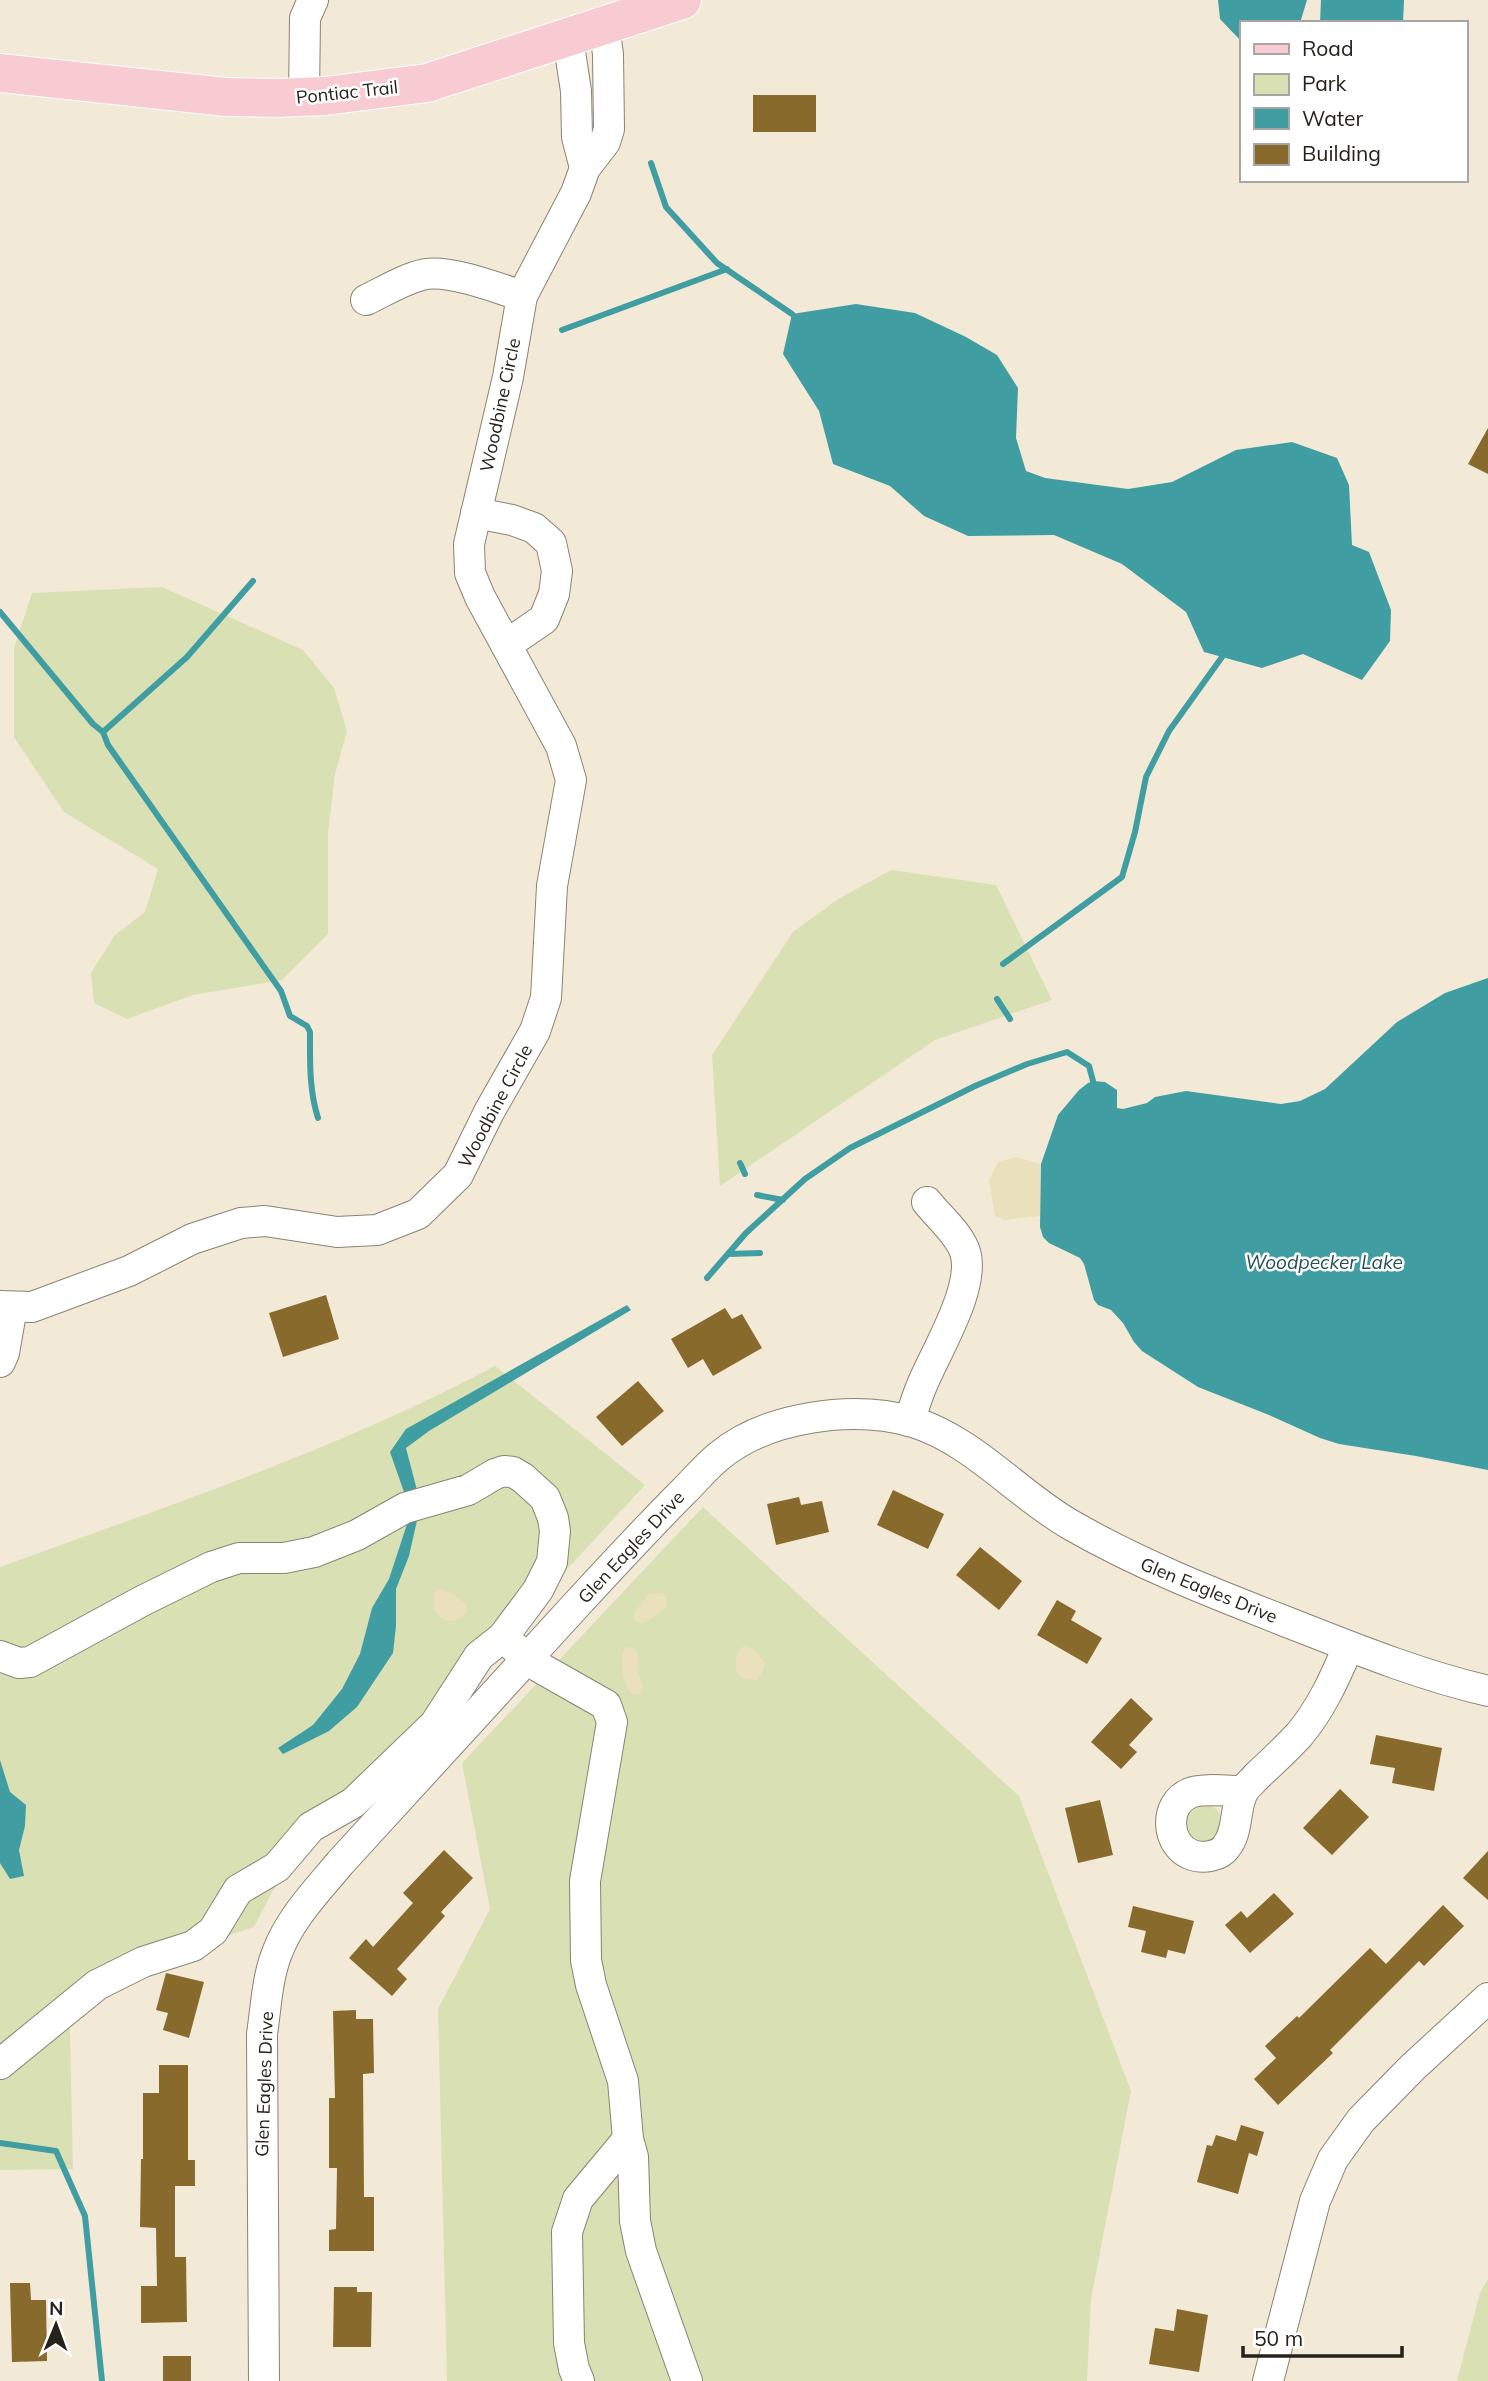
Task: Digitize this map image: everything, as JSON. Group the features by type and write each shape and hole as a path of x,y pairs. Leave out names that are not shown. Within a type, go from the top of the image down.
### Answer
{"main road":[{"name":"Pontiac Trail","path":"0,73 226,97 315,97 427,83 682,0"}],"street":[{"path":"314,0 324,18 315,97"},
{"name":"Woodbine Circle","path":"6,1307 32,1307 64,1296 130,1271 192,1239 241,1223 265,1221 337,1233 377,1230 418,1214 458,1175 489,1112 535,1031 546,998 552,886 571,780 561,746 480,597 470,573 469,544 508,377 522,296 576,194 585,168 605,142 609,129 608,54 604,26"},
{"path":"568,39 576,91 578,137 585,168"},
{"path":"366,300 402,282 428,274 476,280 522,296"},
{"path":"476,513 512,520 534,528 551,543 557,571 554,594 544,619 506,645"},
{"path":"909,1421 920,1390 962,1298 967,1270 965,1250 927,1202"},
{"path":"0,1362 4,1353 6,1307"},
{"name":"Glen Eagles Drive","path":"264,2381 262,2034 276,1954 294,1919 340,1863 649,1525 719,1456 744,1440 780,1425 818,1416 861,1415 909,1421 930,1428 982,1459 1067,1523 1128,1557 1206,1591 1403,1668 1488,1691"},
{"path":"0,1656 19,1663 30,1662 211,1567 239,1558 284,1558 314,1552 358,1535 405,1508 468,1490 504,1471 513,1472 523,1478 544,1498 553,1518 555,1531 552,1562 538,1590 503,1637 480,1656 435,1724 353,1803 311,1827 277,1867 238,1890 214,1931 193,1946 143,1962 97,1985 0,2064"},
{"path":"503,1637 527,1659 606,1705 611,1714 612,1722 585,1881 586,1960 591,1985 623,2081 628,2140 633,2157 635,2221 640,2251 687,2381"},
{"path":"1243,1791 1300,1734 1329,1692 1348,1647"},
{"path":"1268,2381 1315,2201 1333,2158 1361,2120 1412,2068 1488,1998"},
{"path":"579,2381 569,2343 566,2232 578,2200 628,2140"}],"green space":[{"path":"162,587 303,650 334,688 347,731 335,774 328,833 328,934 282,980 193,995 127,1019 94,1003 91,973 115,935 145,912 158,869 64,812 14,737 14,648 32,593"},
{"path":"891,870 996,885 1052,1000 935,1040 720,1186 712,1055 793,932 838,899"},
{"path":"495,1366 645,1485 300,1857 272,1892 254,1927 69,1988 73,2169 0,2170 0,1567 188,1499 313,1450"},
{"path":"703,1507 1019,1796 1131,2091 1091,2299 1087,2381 447,2381 438,2009 490,1909 462,1763"},
{"path":"1203,1804 1216,1810 1222,1823 1216,1836 1203,1842 1190,1836 1184,1823 1190,1810"},
{"path":"1488,2279 1488,2381 1457,2381 1480,2293"}],"sand":[{"path":"1016,1157 1041,1164 1040,1216 1005,1220 995,1216 989,1180 998,1162"},
{"path":"441,1589 466,1604 467,1612 455,1621 444,1619 436,1612 433,1596 435,1590"},
{"path":"650,1593 662,1593 667,1598 666,1608 646,1622 639,1623 634,1619 634,1613"},
{"path":"744,1646 753,1649 765,1663 756,1680 737,1674 736,1658"},
{"path":"625,1647 635,1648 639,1660 637,1669 644,1688 640,1694 632,1694 624,1678 622,1658"}],"water":[{"path":"1218,0 1307,0 1301,21 1240,21 1240,40 1220,19"},
{"path":"1321,0 1404,0 1403,21 1320,21"},
{"path":"856,304 915,313 997,355 1018,388 1016,438 1026,471 1045,478 1128,489 1172,482 1236,450 1292,442 1337,458 1349,485 1352,545 1369,552 1391,610 1390,641 1362,680 1303,654 1262,668 1204,652 1186,612 1122,564 1054,535 968,536 924,516 890,486 833,464 819,411 783,354 792,314"},
{"name":"Woodpecker Lake","path":"1488,978 1488,1470 1339,1444 1198,1387 1142,1351 1111,1310 1098,1305 1094,1300 1080,1258 1049,1243 1043,1237 1040,1227 1041,1164 1058,1115 1088,1083 1105,1082 1117,1090 1117,1108 1123,1109 1147,1103 1155,1097 1186,1091 1281,1104 1300,1101 1325,1089 1397,1022 1445,993"},
{"path":"627,1305 631,1310 429,1431 406,1448 419,1498 418,1516 409,1556 396,1589 393,1653 357,1707 329,1731 283,1754 278,1748 313,1725 342,1689 360,1654 372,1608 389,1579 411,1512 390,1452 406,1429"},
{"path":"0,1760 10,1792 26,1805 25,1826 19,1850 24,1876 10,1879 0,1863"}],"building":[{"path":"753,95 816,95 816,132 753,132"},
{"path":"1488,428 1488,474 1468,464"},
{"path":"326,1295 339,1339 283,1357 269,1313"},
{"path":"725,1308 732,1319 742,1314 762,1348 713,1376 703,1359 688,1368 671,1339"},
{"path":"638,1381 664,1411 622,1446 596,1417"},
{"path":"893,1490 944,1514 928,1549 877,1525"},
{"path":"799,1497 801,1505 822,1501 829,1532 776,1545 767,1504"},
{"path":"980,1547 1022,1581 999,1610 956,1575"},
{"path":"1057,1600 1076,1611 1071,1620 1102,1638 1087,1664 1037,1635"},
{"path":"1131,1698 1153,1719 1129,1745 1137,1752 1121,1769 1091,1742"},
{"path":"1376,1735 1442,1748 1434,1791 1392,1783 1395,1768 1370,1764"},
{"path":"1340,1789 1369,1817 1332,1855 1303,1828"},
{"path":"1100,1800 1113,1855 1078,1863 1065,1808"},
{"path":"444,1850 473,1878 441,1912 445,1916 397,1969 407,1979 392,1996 349,1958 366,1939 373,1947 413,1903 403,1893"},
{"path":"1488,1851 1488,1900 1463,1878"},
{"path":"1274,1893 1294,1914 1250,1953 1225,1925 1241,1911 1247,1918"},
{"path":"1443,1905 1464,1926 1424,1966 1419,1961 1330,2050 1333,2053 1278,2105 1254,2079 1276,2058 1265,2046 1297,2016 1299,2018 1370,1948 1386,1964"},
{"path":"1133,1906 1194,1921 1185,1954 1168,1950 1166,1958 1141,1952 1146,1931 1128,1927"},
{"path":"166,1973 204,1982 189,2038 163,2030 168,2013 156,2010"},
{"path":"356,2010 356,2019 373,2019 374,2073 363,2074 364,2197 374,2197 374,2251 329,2251 329,2230 336,2229 337,2168 329,2168 329,2098 335,2098 333,2011"},
{"path":"159,2065 188,2065 188,2160 195,2160 195,2186 175,2186 175,2257 186,2257 187,2322 141,2323 141,2286 157,2286 156,2228 140,2227 143,2093 159,2093"},
{"path":"1241,2125 1264,2132 1257,2156 1249,2153 1238,2194 1197,2182 1207,2145 1212,2146 1216,2135 1236,2141"},
{"path":"10,2283 30,2283 31,2300 46,2300 47,2361 12,2362"},
{"path":"334,2287 357,2287 357,2292 372,2292 371,2347 333,2347"},
{"path":"1177,2309 1208,2315 1199,2372 1149,2364 1155,2328 1174,2331"},
{"path":"163,2356 191,2356 191,2381 163,2381"}],"waterway":[{"path":"651,163 666,207 717,263 792,314"},
{"path":"562,330 727,269"},
{"path":"103,732 187,657 253,581"},
{"path":"0,612 93,724 103,732 108,745 281,991 290,1016 307,1026 310,1032 310,1065 318,1118"},
{"path":"1003,964 1122,877 1135,832 1146,777 1169,731 1222,657"},
{"path":"997,999 1010,1019"},
{"path":"707,1278 746,1233 805,1179 850,1148 975,1086 1027,1064 1067,1052 1089,1066 1093,1081"},
{"path":"740,1163 745,1174"},
{"path":"757,1195 783,1200"},
{"path":"729,1254 760,1253"},
{"path":"0,2143 56,2151 85,2216 102,2381"}]}
